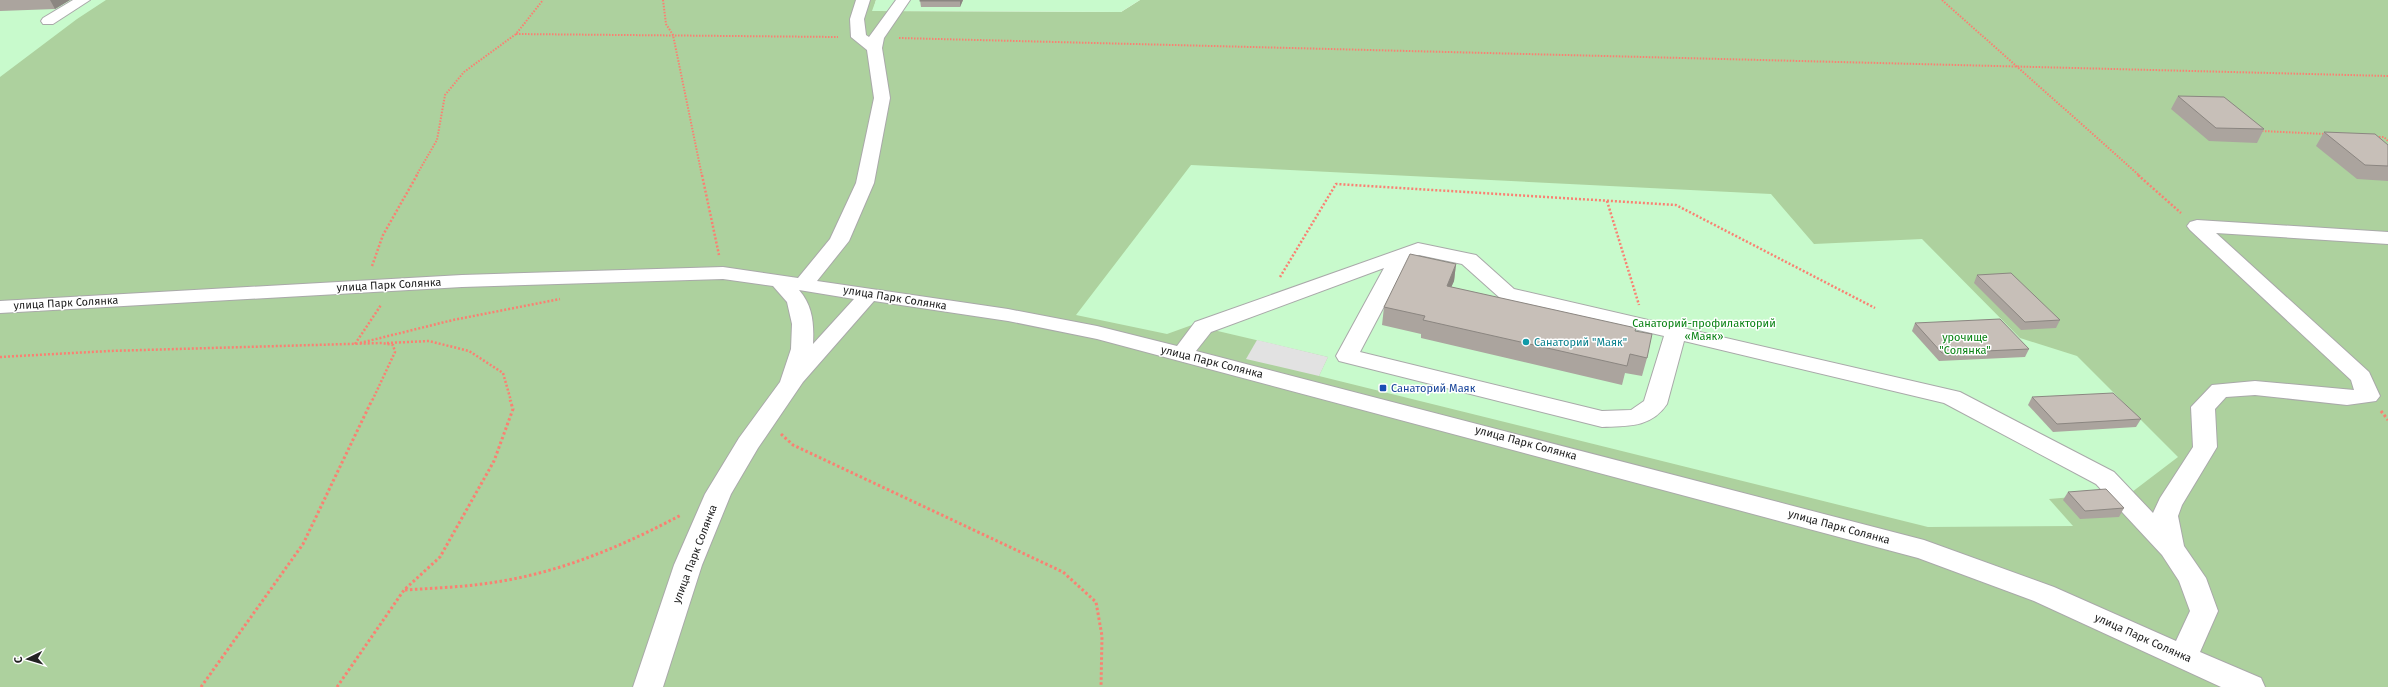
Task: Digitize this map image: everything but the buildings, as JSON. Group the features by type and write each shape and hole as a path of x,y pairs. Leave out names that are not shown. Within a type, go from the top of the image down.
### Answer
{"street":[{"path":"48,21 83,0"},
{"path":"804,284 839,241 865,183 882,98 870,41 857,19 863,0"},
{"path":"870,41 903,0"},
{"path":"2197,226 2388,238"},
{"path":"2172,548 2166,532 2165,516 2169,504 2205,447 2203,408 2220,390 2255,388 2347,398 2368,396 2361,377 2197,226"},
{"path":"1182,354 1203,327 1418,249 1469,259 1507,294 1952,397 2106,478 2172,548 2192,578 2204,611 2184,656"},
{"path":"1401,255 1348,356 1602,419 1619,420 1635,418 1647,412 1655,404 1676,332"},
{"name":"улица Парк Солянка","path":"0,307 394,284 722,273 778,280 1015,317 1097,333 1182,354 1924,550 2044,594 2250,687"},
{"name":"улица Парк Солянка","path":"648,687 688,566 718,494 765,420 791,383 802,349 804,324 797,301 778,280"},
{"path":"791,383 868,294"}],"path":[{"path":"365,286 383,235 437,140 445,95 464,72 516,34 543,0"},
{"path":"663,0 666,24 673,35 722,273"},
{"path":"1942,0 2197,226"},
{"path":"516,34 673,35 870,41 2388,76"},
{"path":"2255,131 2331,135"},
{"path":"2369,137 2384,137 2388,141"},
{"path":"1264,305 1336,184 1676,205 1875,308"},
{"path":"1607,201 1644,325"},
{"path":"394,284 355,344 453,320 565,298"},
{"path":"0,357 109,351 429,341 469,351 503,373 514,409 494,461 440,557 404,590 337,687"},
{"path":"201,687 303,544 395,352 393,345 382,343"},
{"path":"765,420 793,445 1063,572 1096,602 1102,636 1100,687"},
{"path":"404,590 467,585 522,578 584,560 656,530 684,514"}],"green space":[{"path":"0,0 106,0 77,19 0,77"},
{"name":"урочище \"Солянка\"","path":"104,0 876,0 873,11 1121,12 1140,0 2388,0 2388,687 0,687 0,58"},
{"path":"876,0 1140,0 1121,12 872,11"},
{"name":"Санаторий-профилакторий «Маяк»","path":"1191,165 1771,194 1814,244 1922,239 2020,338 2077,356 2178,457 2132,492 2049,499 2073,526 1928,527 1319,376 1328,357 1192,325 1167,334 1076,315"}],"shaded area":[{"path":"1257,340 1328,357 1319,376 1246,359"}],"place":[{"name":"Санаторий \"Маяк\"","path":"1526,342"},
{"name":"Санаторий Маяк","path":"1383,388"}]}
